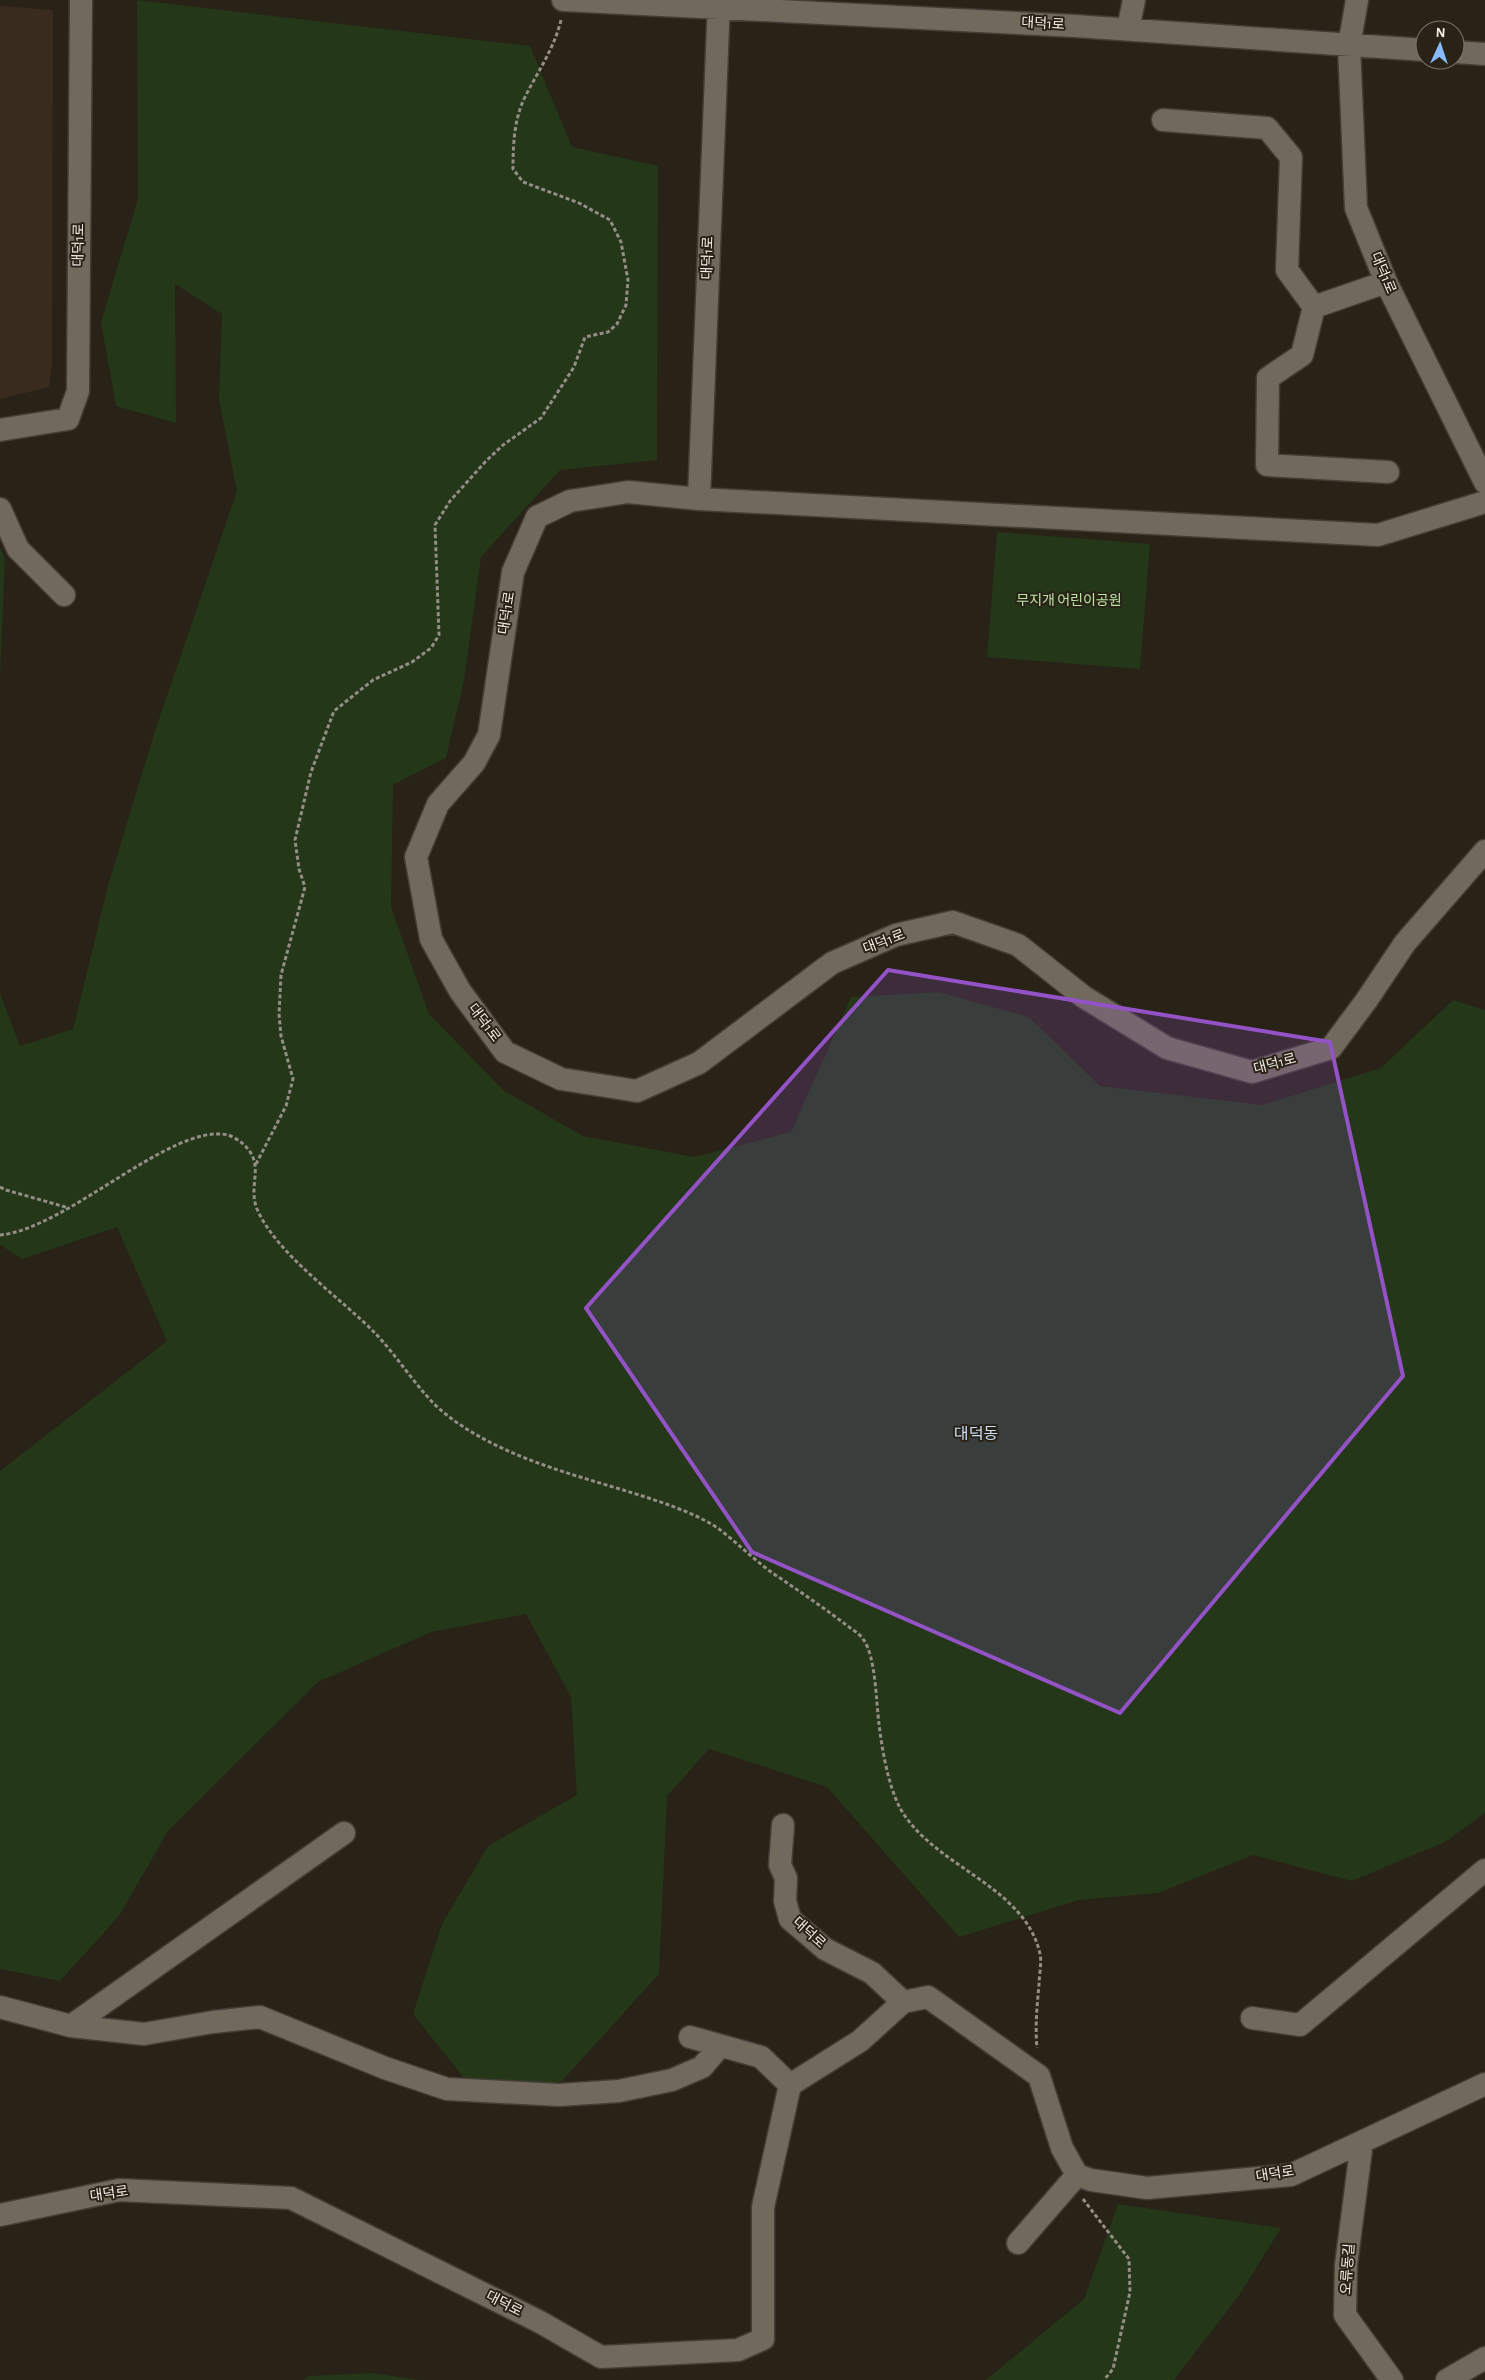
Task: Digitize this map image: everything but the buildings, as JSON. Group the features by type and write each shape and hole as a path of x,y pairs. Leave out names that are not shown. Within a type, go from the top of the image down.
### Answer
{"street":[{"name":"대덕1로","path":"0,430 68,419 78,390 81,0"},
{"name":"대덕1로","path":"565,0 719,4 1128,29 1415,49"},
{"path":"1128,29 1134,0"},
{"name":"대덕1로","path":"1356,0 1349,46 1356,208 1386,282 1485,482"},
{"name":"대덕1로","path":"719,4 716,23 699,499 628,492 570,501 537,517 514,572 488,736 474,763 438,804 416,858 431,939 460,991 505,1052 561,1080 637,1091 699,1064 832,963 896,935 953,922 1018,945 1084,997 1167,1048 1252,1072 1331,1048 1366,1001 1405,943 1485,851"},
{"path":"1465,53 1485,54"},
{"path":"1163,120 1267,128 1291,157 1288,270 1314,307 1302,355 1268,378 1267,465 1388,472"},
{"path":"1314,307 1386,282"},
{"path":"699,499 1378,535 1485,502"},
{"path":"0,509 18,549 64,595"},
{"name":"대덕로","path":"783,1825 780,1865 786,1878 785,1901 790,1918 825,1949 872,1973 903,2002"},
{"path":"71,2026 344,1833"},
{"path":"1252,2018 1300,2025 1485,1870"},
{"path":"690,2037 761,2057 790,2085 860,2041 903,2002 928,1997 1039,2076 1074,2179 1018,2243"},
{"path":"0,2007 71,2026 144,2034 213,2022 260,2017 385,2068 447,2089 559,2095 619,2091 672,2080 702,2066 720,2046"},
{"name":"대덕로","path":"1074,2179 1147,2188 1291,2175 1485,2084"},
{"name":"대덕로","path":"0,2215 119,2190 291,2198 540,2322 601,2358 738,2350 762,2339 764,2207 790,2085"},
{"name":"오류동길","path":"1362,2142 1346,2265 1345,2315 1392,2380"},
{"path":"1447,2380 1485,2358"}],"path":[{"path":"256,1164 286,1106 293,1079 281,1036 279,1014 281,975 305,887 299,869 295,840 311,772 334,710 373,680 412,662 431,648 440,635 435,525 450,501 486,461 503,445 541,418 574,367 585,337 608,332 617,324 626,305 628,280 621,242 610,220 579,203 523,182 512,169 515,127 524,98 557,37 565,0"},
{"path":"0,1235 18,1234 69,1208 170,1148 209,1134 231,1136 252,1154 256,1164 255,1205 268,1228 288,1252 377,1334 442,1411 484,1439 564,1473 671,1505 716,1526 765,1568 817,1602 864,1639 876,1681 879,1723 886,1766 900,1808 925,1837 952,1861 1001,1894 1029,1928 1041,1956 1035,2029 1039,2076"},
{"path":"0,1187 69,1208"},
{"path":"1074,2179 1091,2212 1129,2259 1130,2292 1113,2369 1104,2380"}],"highlighted area":[{"path":"888,970 1330,1042 1403,1376 1120,1713 752,1552 586,1308"}],"shaded area":[{"path":"0,6 53,10 52,366 49,387 0,399"}],"green space":[{"path":"137,0 530,46 572,147 658,166 657,460 560,470 481,557 464,680 446,758 393,785 391,907 429,1014 503,1090 583,1136 694,1157 791,1132 851,997 939,992 1029,1017 1100,1086 1262,1105 1381,1068 1453,1000 1485,1010 1485,1813 1445,1842 1352,1881 1253,1855 1158,1893 1079,1900 959,1937 827,1787 709,1749 667,1796 659,1974 562,2081 480,2098 413,2014 442,1924 488,1846 577,1795 571,1697 526,1614 431,1632 318,1682 168,1831 119,1916 60,1981 0,1969 0,1471 167,1341 117,1227 22,1259 0,1245 0,993 20,1046 73,1029 109,882 155,731 237,491 219,399 222,314 175,284 176,423 116,406 101,322 138,199"},
{"name":"무지개 어린이공원","path":"997,532 1150,544 1140,669 987,657"},
{"path":"0,548 5,559 0,678"},
{"path":"1118,2204 1281,2228 1240,2294 1174,2380 986,2380 1084,2299"},
{"path":"372,2373 419,2380 304,2380 308,2376"}],"district":[{"name":"대덕동","path":"976,1434"}]}
